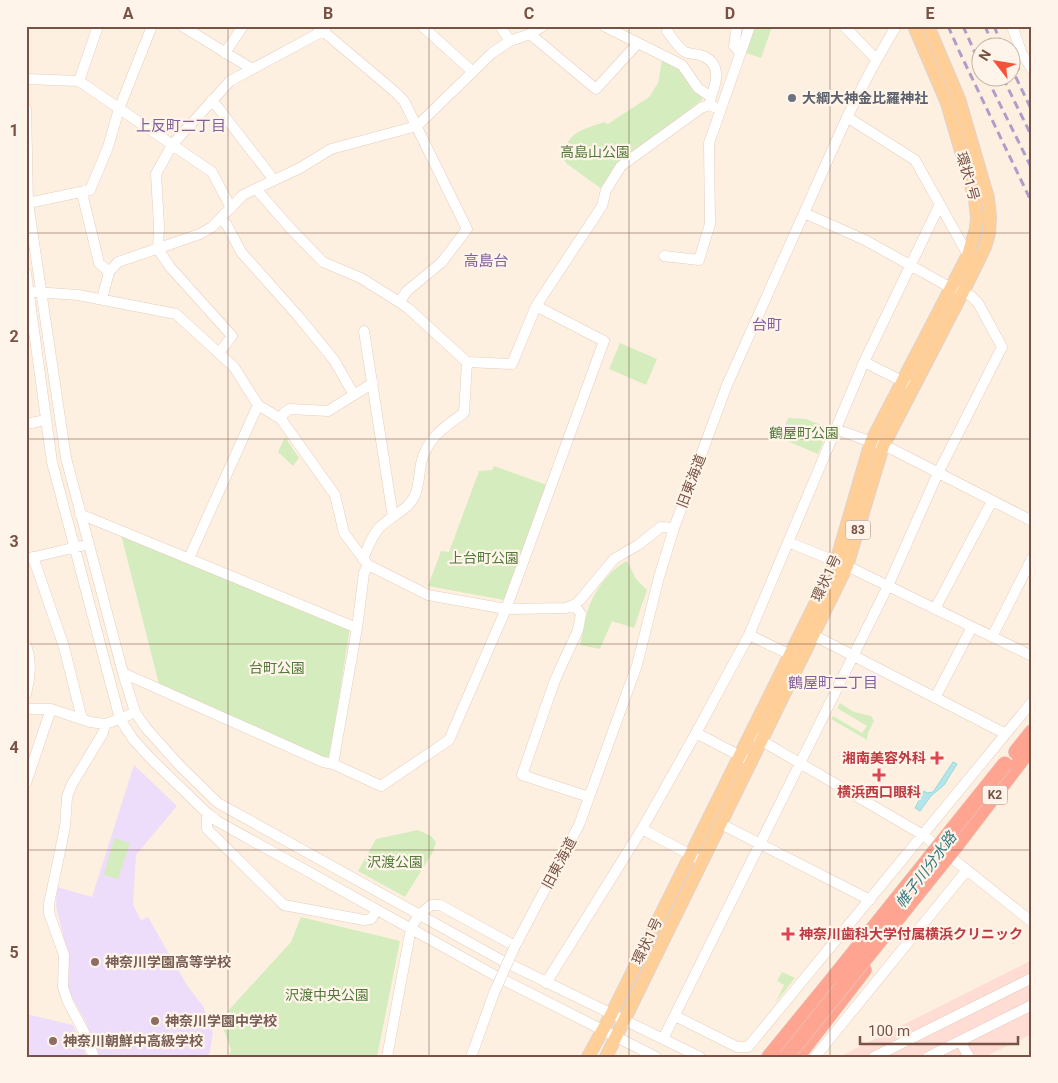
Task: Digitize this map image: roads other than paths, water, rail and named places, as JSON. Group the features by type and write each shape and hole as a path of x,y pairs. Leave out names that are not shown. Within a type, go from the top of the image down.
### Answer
{"highway":[{"name":"K2","path":"773,1057 1032,732"},
{"name":"K2","path":"958,843 1032,746"},
{"name":"K2","path":"786,1057 1032,751"},
{"path":"797,1057 855,983 898,919"},
{"path":"769,1057 836,976"}],"main road":[{"name":"環状1号","path":"914,26 947,104 975,199 976,229 957,290"},
{"name":"環状1号","path":"588,1057 611,1015 739,755 808,632 841,564 877,444 957,290 985,247 989,233 989,205 959,99 928,26"},
{"name":"環状1号","path":"606,1057 762,741 795,657"}],"street":[{"path":"79,81 98,26"},
{"path":"28,203 90,190 108,147 119,109 152,26"},
{"path":"182,26 252,69"},
{"path":"225,53 243,26"},
{"path":"422,26 473,72"},
{"path":"500,26 510,41"},
{"path":"102,300 109,272 118,262 200,234 212,228 243,195 300,168 331,149 418,126 492,53 510,41 530,34 543,26"},
{"path":"604,26 682,65 698,88 721,110"},
{"path":"256,188 291,229 323,262 361,278 399,302 468,362 512,364 536,306 602,206 606,190 621,166 710,101 715,86 716,67 714,63 703,56 684,52 667,31 668,26"},
{"path":"737,26 734,46 741,53"},
{"path":"664,256 699,260 710,224 709,143 750,26"},
{"path":"844,26 877,60"},
{"name":"旧東海道","path":"471,1057 494,993 515,946 579,825 637,665 659,577 674,528 727,385 847,117 896,26"},
{"path":"1012,26 1022,54 1032,69"},
{"path":"219,353 232,336 170,267 158,248 159,226 156,174 172,145 230,82 322,28 404,101 418,126 467,229 442,262 406,291 399,302"},
{"path":"530,34 596,89 638,43"},
{"path":"26,80 79,81 212,172 231,208"},
{"path":"212,100 274,180"},
{"path":"26,109 28,203 66,458 123,673 135,712 146,728 218,803 501,960 700,1057"},
{"path":"847,117 916,160 968,256"},
{"path":"82,193 99,263 109,272"},
{"path":"546,983 642,829 749,635 864,362 940,204"},
{"path":"663,1038 854,656 888,586 938,472 1002,346 978,302 865,240 804,213"},
{"path":"221,219 227,225 241,252 334,360 354,395"},
{"path":"26,273 52,462 120,719 133,739 207,814 496,976 656,1057"},
{"path":"28,291 78,295 176,314 234,367 258,405 281,418 335,495 344,533 366,562 428,595 506,609 566,608 580,600 614,559 638,545 661,527 674,528"},
{"path":"123,673 381,786 449,740 506,609 604,342 536,306"},
{"path":"364,331 393,517"},
{"path":"333,764 357,628 369,543 379,528 408,505 415,494 423,454 431,439 446,425 464,413 468,362"},
{"path":"864,362 908,385"},
{"path":"281,418 290,409 328,411 373,383"},
{"path":"189,558 258,405"},
{"path":"26,424 46,420"},
{"path":"835,429 892,449 1032,521"},
{"path":"935,609 992,501"},
{"path":"80,514 357,628"},
{"path":"788,542 841,564 1032,656"},
{"path":"82,719 64,647 30,558 89,544"},
{"path":"992,637 1032,558"},
{"path":"574,605 581,614 578,630 555,680 522,775 589,798"},
{"path":"936,698 972,627"},
{"path":"808,632 1006,734"},
{"path":"749,635 795,657"},
{"path":"26,645 31,674 26,694"},
{"path":"26,699 27,709 51,709 90,722 105,724 135,712"},
{"path":"675,1016 737,1047 748,1047 870,900 926,837 1032,702"},
{"path":"26,783 51,709"},
{"path":"94,1057 62,987 64,955 49,913 49,904 65,826 67,797 71,786 103,733 105,724"},
{"path":"696,733 751,762"},
{"path":"750,734 926,837 1032,922"},
{"path":"207,814 207,829 284,905 364,920 371,919 377,910"},
{"path":"721,824 870,900"},
{"path":"642,829 702,861"},
{"path":"815,1057 963,868"},
{"path":"387,1057 411,928 419,915 432,905 440,905 515,946"},
{"path":"874,1057 1032,978"},
{"path":"928,1057 1032,1005"},
{"path":"960,1041 968,1057"}],"water":[{"path":"953,762 957,764 944,785 931,796 920,811 915,808 924,791 927,793 933,792"}],"railway":[{"path":"948,26 1032,203"},
{"path":"963,26 970,42"},
{"path":"985,26 990,38"},
{"path":"994,26 999,38"},
{"path":"1020,86 1032,111"},
{"path":"992,88 1032,169"},
{"path":"1008,88 1032,137"}],"place":[{"name":"大綱大神金比羅神社","path":"792,98"},
{"name":"湘南美容外科","path":"937,758"},
{"name":"横浜西口眼科","path":"879,775"},
{"name":"神奈川歯科大学付属横浜クリニック","path":"788,934"},
{"name":"神奈川学園高等学校","path":"95,962"},
{"name":"神奈川学園中学校","path":"155,1021"},
{"name":"神奈川朝鮮中高級学校","path":"53,1041"}],"district":[{"name":"上反町二丁目","path":"181,126"},
{"name":"高島台","path":"486,261"},
{"name":"台町","path":"767,325"},
{"name":"鶴屋町二丁目","path":"833,683"}],"park label":[{"name":"高島山公園","path":"595,152"},
{"name":"鶴屋町公園","path":"804,433"},
{"name":"上台町公園","path":"484,558"},
{"name":"台町公園","path":"277,668"},
{"name":"沢渡公園","path":"395,862"},
{"name":"沢渡中央公園","path":"327,995"}],"water label":[{"name":"帷子川分水路","path":"926,870"}]}
